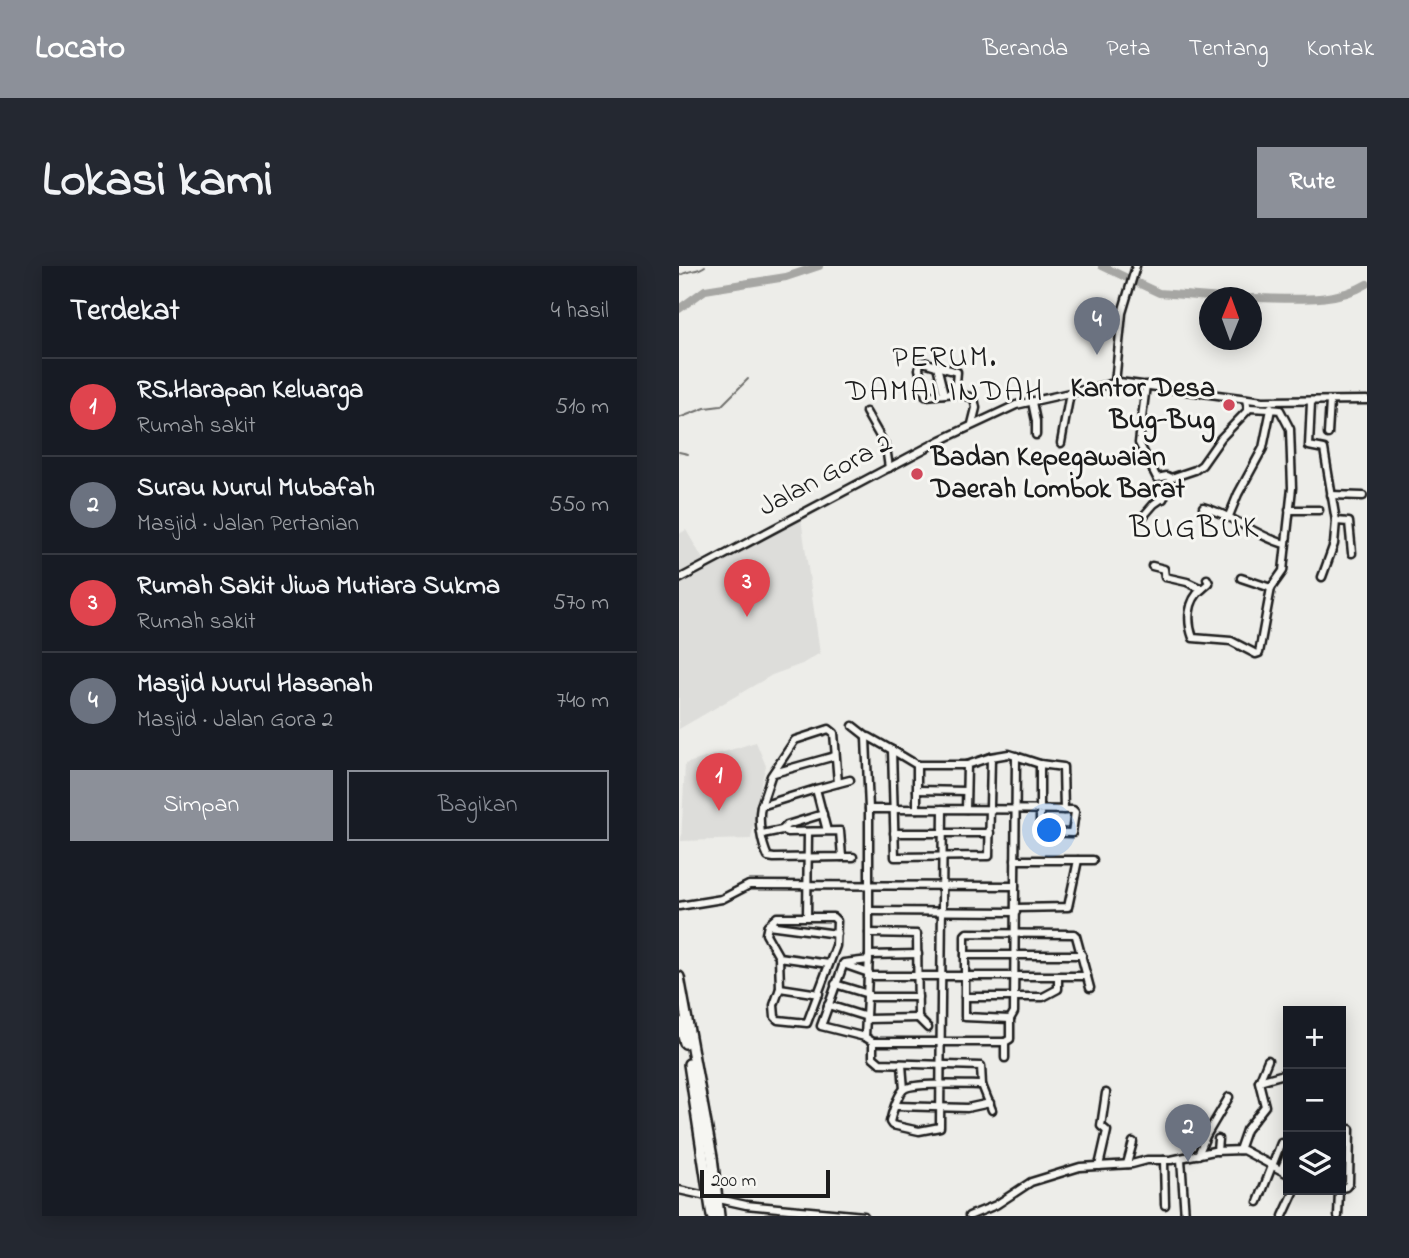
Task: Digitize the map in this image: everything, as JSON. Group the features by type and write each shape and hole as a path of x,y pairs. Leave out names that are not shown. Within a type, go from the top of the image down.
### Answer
{"highway":[{"path":"679,977 682,1025 719,1216"},
{"path":"712,1216 715,1198"}],"street":[{"path":"1115,383 1120,324 1135,268"},
{"path":"955,393 957,372 922,361 919,363 926,396 955,393 975,399 977,408 972,424"},
{"path":"937,366 944,394"},
{"name":"Jalan Gora 2","path":"679,579 972,424 1008,408 1115,383 1247,399 1271,405 1367,400"},
{"path":"1146,385 1139,443 1156,477 1171,478 1202,465 1221,438 1248,408 1271,405 1283,412 1290,429 1292,488 1283,571 1271,588 1258,654 1231,641 1192,637 1190,608 1194,596 1209,583 1207,579"},
{"path":"1061,443 1070,393"},
{"path":"1247,399 1248,408"},
{"path":"1328,434 1330,401"},
{"path":"1032,402 1036,435"},
{"path":"1311,402 1309,446 1324,448 1336,521 1334,544 1322,577"},
{"path":"1229,516 1261,452 1271,405"},
{"path":"866,412 886,447 889,468"},
{"path":"1141,519 1154,504 1162,500 1171,478"},
{"path":"1331,495 1363,496"},
{"path":"1203,507 1229,516 1274,541 1285,544"},
{"path":"1289,510 1319,510"},
{"path":"1336,521 1349,522 1352,553"},
{"path":"1334,544 1350,540"},
{"path":"1152,566 1164,569 1165,577 1202,589"},
{"path":"1241,578 1271,588"},
{"path":"853,726 867,737 917,765 967,765 1002,754 1063,768 1064,810"},
{"path":"838,783 834,733 829,729 795,740 774,773 761,806 759,818 762,834 768,857 853,857"},
{"path":"865,1037 869,974 867,737"},
{"path":"892,750 894,855 897,858 988,857 991,757"},
{"path":"774,773 835,756"},
{"path":"918,954 869,958 843,964 821,1026 865,1037 873,1042 1005,1042 1010,1039 1010,1019 1014,1016 1016,756"},
{"path":"869,809 1040,809 1074,811 1072,833 1040,833 1040,809 1040,764"},
{"path":"917,765 917,809"},
{"path":"967,765 967,809"},
{"path":"761,806 850,780"},
{"path":"817,789 827,831"},
{"path":"917,790 966,790"},
{"path":"902,1065 904,1089 890,1123 919,1131 939,1128 943,809"},
{"path":"782,830 785,826 823,814"},
{"path":"762,834 782,830 841,832 842,857"},
{"path":"807,917 808,832"},
{"path":"894,833 990,833"},
{"path":"1015,860 1093,860"},
{"path":"869,911 941,912 1068,907 1078,860"},
{"path":"679,906 716,901 747,886 763,885 1015,886"},
{"path":"780,917 835,918 836,946 809,1022 796,1023 776,1019 774,1002 780,988 779,957 768,939 768,925 780,917"},
{"path":"768,925 837,934"},
{"path":"869,933 917,934 918,1018 928,1028"},
{"path":"1010,1019 965,1016 967,933 1074,934 1090,988"},
{"path":"965,955 1082,954"},
{"path":"779,957 829,964"},
{"path":"843,964 869,974 1087,976"},
{"path":"965,997 1046,996 1058,989 1058,976"},
{"path":"835,984 868,996 918,997"},
{"path":"780,988 819,994"},
{"path":"828,1005 867,1018 918,1018"},
{"path":"873,1042 875,1060 882,1064 981,1066 982,1085 991,1107 896,1106"},
{"path":"1005,1042 1005,1058"},
{"path":"1240,1150 1246,1130 1265,1106 1259,1081 1268,1060"},
{"path":"1259,1081 1283,1074"},
{"path":"904,1089 909,1086 982,1085"},
{"path":"1099,1166 1107,1136 1107,1131 1101,1127 1106,1093"},
{"path":"1198,1155 1229,1097"},
{"path":"1346,1187 1349,1183 1350,1129"},
{"path":"1217,1151 1219,1139"},
{"path":"1127,1164 1133,1142"},
{"path":"1258,1202 1281,1143"},
{"path":"969,1216 996,1205 1036,1180 1076,1168 1240,1150 1247,1151 1283,1171"},
{"path":"1181,1158 1185,1216"},
{"path":"1164,1160 1164,1205"},
{"path":"679,1190 755,1206 864,1216"},
{"path":"1283,1216 1293,1195"},
{"path":"1338,1216 1340,1195"}],"shaded area":[{"path":"801,518 820,653 802,664 772,675 679,729 679,581"},
{"path":"686,530 704,561 679,575 679,534"},
{"path":"756,742 766,766 751,839 681,841 685,764"}],"waterway":[{"path":"679,276 705,266"},
{"path":"679,309 705,290 786,277 819,266"},
{"path":"1102,266 1159,293 1199,296"},
{"path":"1262,298 1326,297 1340,295 1367,284"},
{"path":"679,418 705,408 721,406 748,379"},
{"path":"679,452 688,454"}],"place":[{"name":"Masjid Nurul Hasanah","path":"1097,355"},
{"name":"Kantor Desa Bug-Bug","path":"1229,405"},
{"name":"Badan Kepegawaian Daerah Lombok Barat","path":"917,474"},
{"name":"Rumah Sakit Jiwa Mutiara Sukma","path":"747,617"},
{"name":"RS.Harapan Keluarga","path":"719,811"},
{"name":"Surau Nurul Mubafah","path":"1188,1162"}],"district":[{"name":"PERUM. DAMAI INDAH","path":"945,376"},
{"name":"BUGBUK","path":"1195,529"}]}
